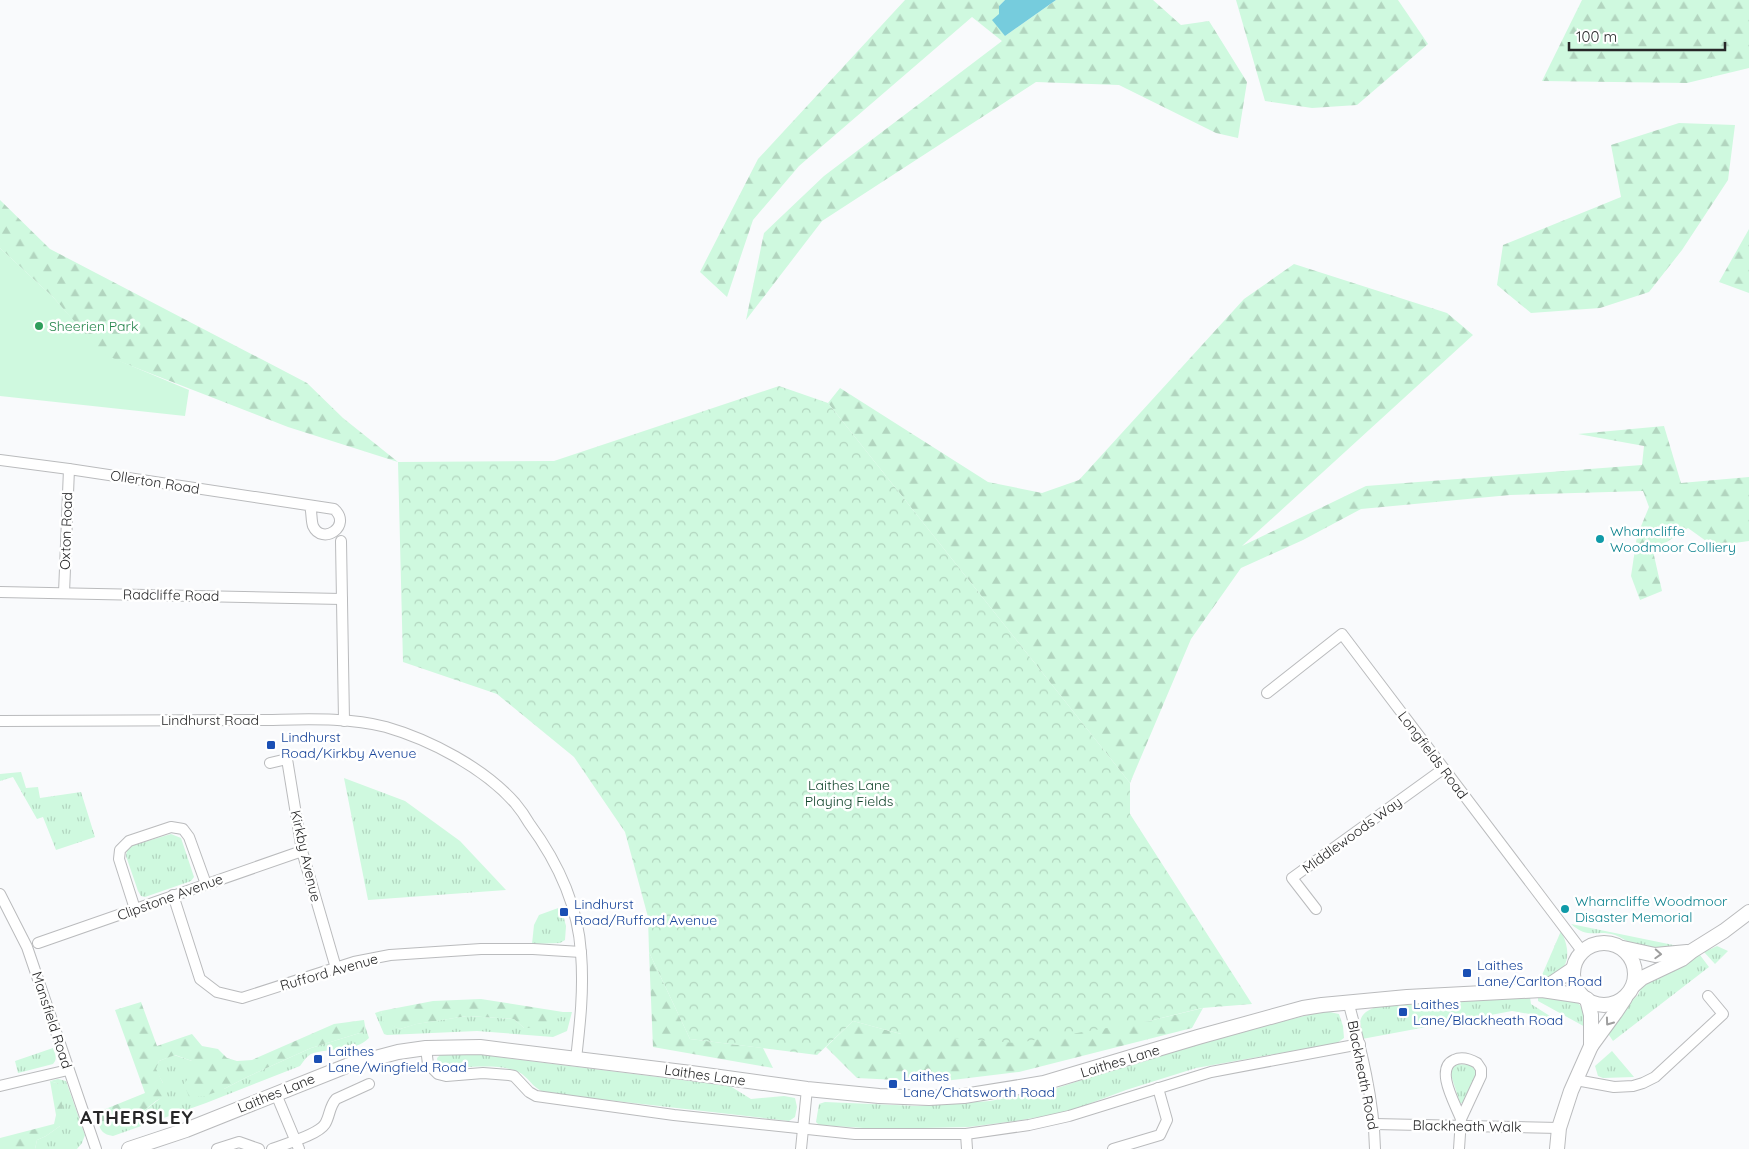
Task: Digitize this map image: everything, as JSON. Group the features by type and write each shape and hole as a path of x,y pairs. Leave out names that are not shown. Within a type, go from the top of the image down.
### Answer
{"main road":[{"path":"1557,1149 1559,1128 1567,1102 1591,1046 1634,985 1642,978 1682,959 1749,912"},
{"path":"1591,1046 1591,1015 1584,997 1574,981 1573,969 1582,951 1598,943 1615,944 1623,948 1663,955 1692,951"},
{"path":"1623,948 1629,954 1636,969 1634,985"},
{"path":"1542,990 1573,969"},
{"name":"Laithes Lane","path":"129,1149 186,1130 368,1059 426,1048 480,1047 808,1089 879,1096 930,1098 1000,1091 1065,1078 1198,1037 1303,1008 1348,1001 1542,990 1584,997"},
{"path":"1584,997 1596,1004 1606,1005 1625,997"}],"street":[{"name":"Ollerton Road","path":"0,460 310,506"},
{"name":"Oxton Road","path":"64,593 69,469"},
{"path":"341,541 344,721"},
{"name":"Radcliffe Road","path":"0,592 342,599"},
{"name":"Longfields Road","path":"1267,693 1342,634 1582,951"},
{"name":"Lindhurst Road","path":"0,721 331,719 386,727 433,745 474,768 516,803 540,837 559,871 572,902 581,952 582,1002 576,1059"},
{"name":"Kirkby Avenue","path":"270,763 287,759 302,850 336,968"},
{"name":"Middlewoods Way","path":"1316,909 1292,878 1443,769"},
{"path":"135,909 119,859 120,850 128,841 171,826 183,829 189,837 206,884"},
{"name":"Clipstone Avenue","path":"38,943 302,850"},
{"name":"Mansfield Road","path":"0,894 27,947 96,1149"},
{"name":"Rufford Avenue","path":"173,895 200,979 217,992 242,998 336,968 390,955 533,949 581,952"},
{"path":"1576,1080 1614,1087 1633,1086 1655,1077 1723,1014 1708,996"},
{"name":"Blackheath Road","path":"1348,1001 1360,1044 1374,1124 1375,1149"},
{"path":"426,1048 428,1064 438,1074 446,1076 483,1073 514,1076 536,1096 804,1130 855,1134 966,1134 1029,1125 1069,1116 1211,1072 1360,1044"},
{"path":"1459,1149 1461,1122 1481,1076 1481,1069 1477,1063 1463,1058 1455,1059 1446,1069 1449,1090 1461,1122"},
{"path":"0,1086 68,1070"},
{"path":"272,1149 297,1145 324,1126 332,1103 336,1099 369,1084"},
{"path":"1113,1149 1160,1135 1167,1120 1158,1088"},
{"path":"801,1149 808,1089"},
{"path":"276,1094 297,1145"},
{"name":"Blackheath Walk","path":"1374,1124 1461,1122 1559,1128"},
{"path":"966,1134 967,1149"},
{"path":"217,1149 239,1142 260,1149"}],"green space":[{"path":"905,0 1005,0 999,6 999,14 1005,36 1056,0 1153,0 1181,25 1209,21 1247,82 1238,138 1216,133 1119,85 1036,82 822,221 746,320 764,233 824,176 1002,41 972,17 799,166 753,220 727,297 700,272 758,159"},
{"path":"1236,0 1398,0 1428,44 1357,105 1312,108 1265,101"},
{"path":"1582,0 1749,0 1749,68 1687,83 1542,81"},
{"path":"1679,123 1735,125 1728,180 1682,250 1649,292 1600,308 1531,313 1497,285 1503,245 1621,197 1611,145"},
{"path":"0,200 50,249 307,383 343,418 398,462 288,427 103,355 53,297 0,248"},
{"path":"1749,229 1749,293 1719,282"},
{"name":"Sheerien Park","path":"0,248 53,297 103,354 189,390 185,416 0,396"},
{"path":"1294,264 1447,313 1473,335 1242,546 1366,486 1642,465 1644,446 1578,434 1664,426 1681,483 1749,477 1749,541 1713,546 1688,528 1653,551 1662,591 1640,600 1631,576 1637,536 1649,507 1643,491 1510,495 1361,509 1303,540 1241,568 1191,639 1130,783 828,403 840,388 988,482 1042,493 1079,480 1244,299"},
{"name":"Laithes Lane Playing Fields","path":"779,386 828,403 1130,783 1130,814 1252,1004 1202,1008 1149,1021 1017,1043 901,1034 853,1021 817,1055 690,1039 649,952 648,917 625,832 574,757 497,694 403,662 398,462 554,461"},
{"path":"21,772 26,788 38,787 40,798 81,792 95,837 56,850 43,817 37,819 13,777 0,781 0,774"},
{"path":"344,778 405,801 460,841 506,890 368,900"},
{"path":"171,834 181,838 194,877 191,881 145,897 141,896 126,856 127,850 131,846"},
{"path":"561,907 566,926 565,940 560,943 532,944 534,925 539,915"},
{"path":"1571,924 1683,947 1645,948 1608,933 1583,932"},
{"path":"1561,931 1567,949 1565,964 1556,975 1539,982"},
{"path":"1717,946 1728,951 1715,964 1704,952"},
{"path":"649,952 690,1039 763,1048 773,1068 653,1047"},
{"path":"1700,955 1709,967 1613,1041 1607,1032 1625,1007 1638,995 1644,982"},
{"path":"1538,996 1562,997 1574,1000 1582,1008 1587,1028 1538,1001"},
{"path":"1530,997 1531,1004 1553,1018 1512,1011 1362,1039 1360,1023 1362,1016 1376,1007"},
{"path":"481,999 563,1012 563,1016 537,1028 524,1028 514,1019 467,1016 417,1024 400,1029 383,1021 381,1011 433,1001"},
{"path":"141,1002 157,1046 192,1034 202,1046 218,1049 227,1058 237,1061 252,1060 334,1024 364,1020 365,1026 363,1032 311,1048 205,1096 189,1097 184,1084 192,1073 192,1061 175,1055 159,1061 156,1069 163,1083 163,1097 131,1121 98,1122 97,1114 103,1110 145,1093 115,1010"},
{"path":"1203,1008 1192,1028 1019,1072 936,1082 857,1078 826,1047 853,1021 901,1034 1149,1021"},
{"path":"381,1011 384,1021 400,1029 416,1024 467,1016 514,1019 524,1028 563,1016 563,1012 572,1012 567,1031 553,1037 477,1031 387,1035 384,1034 375,1013"},
{"path":"1325,1011 1339,1014 1344,1038 1337,1043 1196,1068 1126,1090 1067,1112 968,1127 878,1129 819,1125 816,1122 819,1104 825,1102 918,1106 990,1101 1057,1088 1251,1029"},
{"path":"365,1026 369,1038 363,1043 349,1048 311,1054 300,1066 206,1103 113,1136 103,1132 99,1125 98,1122 131,1121 162,1097 163,1083 155,1069 159,1061 174,1055 192,1061 192,1073 224,1089 311,1048 363,1032"},
{"path":"53,1048 56,1058 53,1064 18,1073 15,1061"},
{"path":"1612,1051 1634,1077 1603,1078 1598,1076 1595,1066"},
{"path":"442,1053 483,1055 730,1086 751,1099 784,1096 795,1098 797,1107 795,1117 789,1121 546,1093 515,1070 495,1067 443,1069 438,1067 437,1058"},
{"path":"1456,1064 1473,1065 1477,1073 1463,1103 1460,1103 1450,1072"},
{"path":"58,1079 66,1081 85,1135 77,1149 35,1149 37,1140 60,1126 59,1084 50,1081"},
{"path":"50,1081 59,1084 63,1110 60,1126 37,1140 35,1149 0,1149 0,1138 54,1124 56,1115"}],"water":[{"path":"1005,0 1056,0 1005,36 992,20 999,14 999,6"}],"place":[{"name":"Sheerien Park","path":"39,326"},
{"name":"Wharncliffe Woodmoor Colliery","path":"1600,539"},
{"name":"Lindhurst Road/Kirkby Avenue","path":"271,745"},
{"name":"Wharncliffe Woodmoor Disaster Memorial","path":"1565,909"},
{"name":"Lindhurst Road/Rufford Avenue","path":"564,912"},
{"name":"Laithes Lane/Carlton Road","path":"1467,973"},
{"name":"Laithes Lane/Blackheath Road","path":"1403,1012"},
{"name":"Laithes Lane/Wingfield Road","path":"318,1059"},
{"name":"Laithes Lane/Chatsworth Road","path":"893,1084"}],"district":[{"name":"ATHERSLEY","path":"137,1117"}]}
